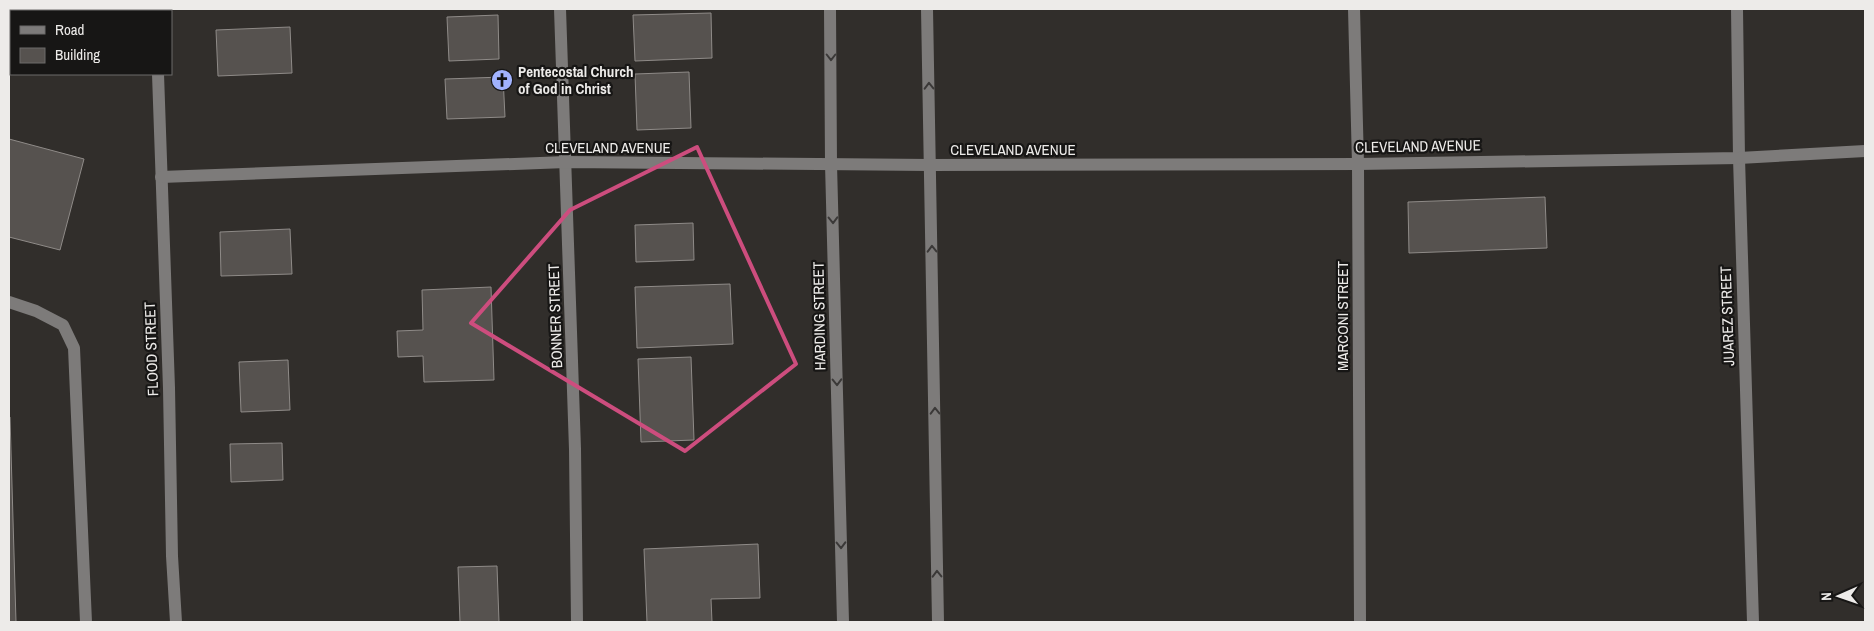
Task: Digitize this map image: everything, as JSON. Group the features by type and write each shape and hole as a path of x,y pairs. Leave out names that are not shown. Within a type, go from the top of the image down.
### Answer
{"street":[{"name":"BONNER STREET","path":"560,9 575,449 577,622"},
{"name":"HARDING STREET","path":"830,9 831,164 842,622"},
{"path":"927,9 938,622"},
{"name":"MARCONI STREET","path":"1354,9 1358,164 1360,622"},
{"name":"JUAREZ STREET","path":"1737,9 1739,158 1753,622"},
{"name":"FLOOD STREET","path":"158,75 169,388 172,556 176,622"},
{"name":"CLEVELAND AVENUE","path":"161,177 566,162 930,165 1358,164 1739,158 1865,151"},
{"path":"9,302 36,311 63,325 74,348 86,622"}],"highlighted area":[{"path":"697,147 796,364 685,451 471,323 570,210"}],"building":[{"path":"711,13 712,58 635,61 633,15"},
{"path":"498,15 499,59 449,61 447,17"},
{"path":"290,27 292,73 218,76 216,30"},
{"path":"689,72 691,128 637,130 635,74"},
{"path":"503,77 505,117 447,119 445,79"},
{"path":"9,139 84,159 60,250 9,237"},
{"path":"1545,197 1547,248 1409,253 1408,202"},
{"path":"693,223 694,260 636,262 635,225"},
{"path":"290,229 292,274 221,276 220,232"},
{"path":"730,284 733,344 637,348 635,287"},
{"path":"491,287 494,380 424,382 423,356 398,357 397,331 423,330 422,290"},
{"path":"691,357 694,440 641,442 638,359"},
{"path":"288,360 290,410 241,412 239,362"},
{"path":"10,417 16,622 9,622"},
{"path":"282,443 283,480 231,482 230,444"},
{"path":"758,544 760,598 711,599 712,622 647,622 644,549"},
{"path":"497,566 499,622 460,622 458,567"}],"place":[{"name":"Pentecostal Church of God in Christ","path":"502,80"}]}
